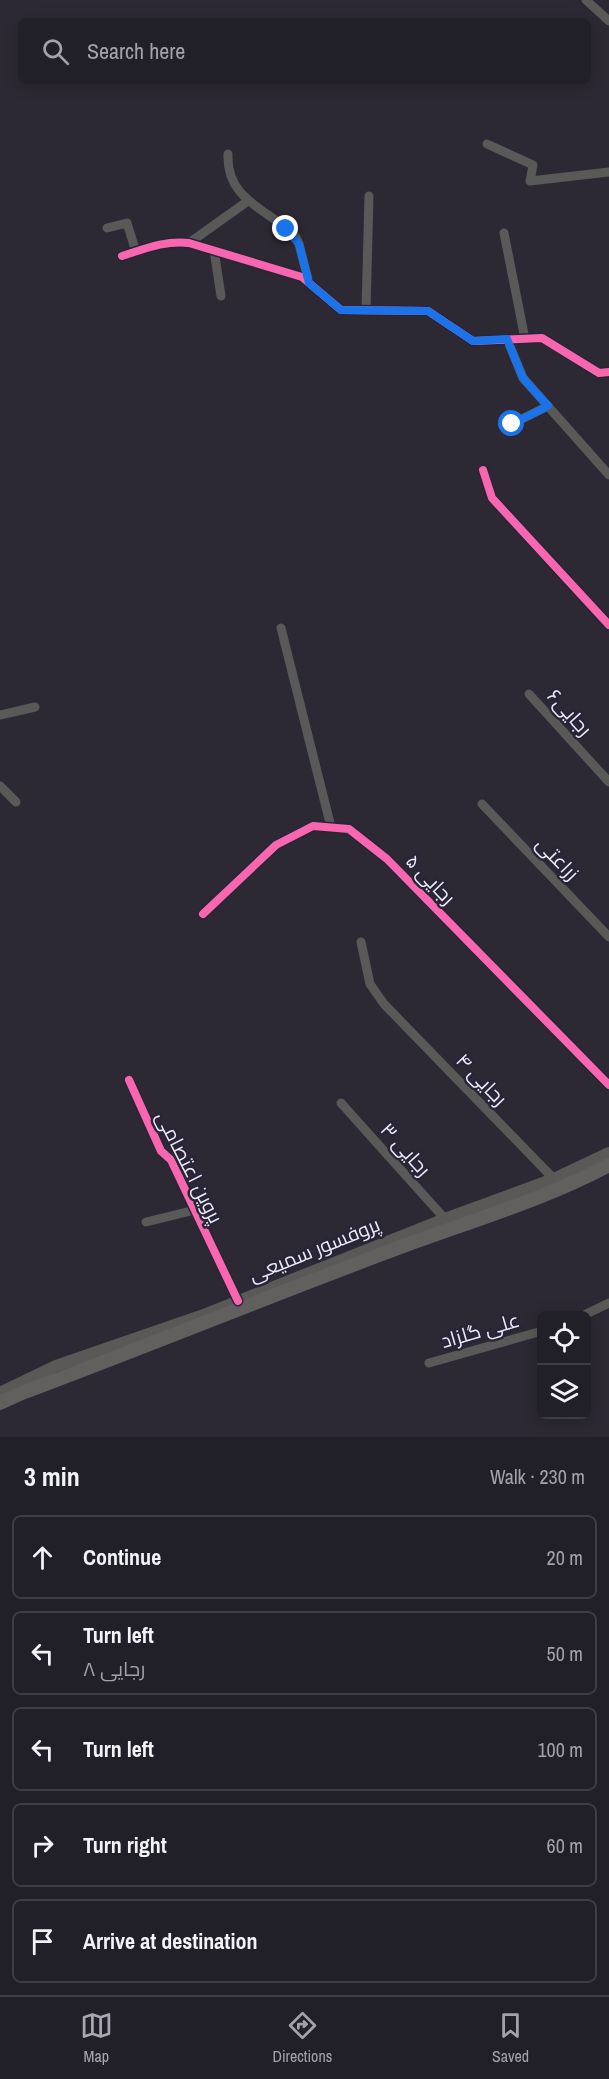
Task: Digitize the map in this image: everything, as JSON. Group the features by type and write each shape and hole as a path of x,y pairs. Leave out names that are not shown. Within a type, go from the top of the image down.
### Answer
{"main road":[{"name":"پروفسور سمیعی","path":"0,1393 56,1366 201,1316 445,1219 554,1179 609,1164"},
{"name":"پروفسور سمیعی","path":"0,1403 562,1187 609,1164"}],"street":[{"path":"586,0 609,21"},
{"path":"487,144 533,165 530,181 609,172"},
{"path":"228,154 229,175 237,189 248,201 296,237 309,283"},
{"path":"366,310 369,196"},
{"path":"189,243 248,201"},
{"path":"108,228 127,223 136,252"},
{"path":"504,233 525,339"},
{"path":"122,256 173,242 189,243 302,277 341,310 428,311 473,341 542,338 599,373 609,372"},
{"path":"214,250 221,296"},
{"path":"507,339 523,378 609,475"},
{"path":"512,424 548,406"},
{"path":"483,470 492,498 609,626"},
{"path":"281,628 331,827"},
{"name":"رجایی۶","path":"529,694 609,782"},
{"path":"0,715 34,707"},
{"path":"0,786 16,802"},
{"name":"زراعتی","path":"482,804 609,937"},
{"name":"رجایی ۵","path":"203,914 276,844 313,826 349,829 387,859 609,1085"},
{"name":"رجایی ۴","path":"361,942 370,984 384,1005 554,1179"},
{"name":"پروین اعتصامی","path":"129,1080 161,1151 171,1160 238,1301"},
{"name":"رجایی ۳","path":"341,1102 445,1219"},
{"path":"146,1222 195,1210"},
{"path":"591,1312 609,1303"},
{"name":"علی گلزاد","path":"429,1363 537,1332"}],"cycle path":[{"path":"122,256 163,244 189,243 302,277 341,310 428,311 473,341 542,338 599,373 609,372"},
{"path":"483,470 492,498 609,625"},
{"path":"203,914 276,845 313,826 349,829 387,859 609,1085"},
{"path":"129,1080 161,1151 171,1160 238,1301"}],"route":[{"path":"286,229 296,237 299,244 309,283 341,310 428,311 473,341 507,339 523,378 548,406 512,424"}]}
